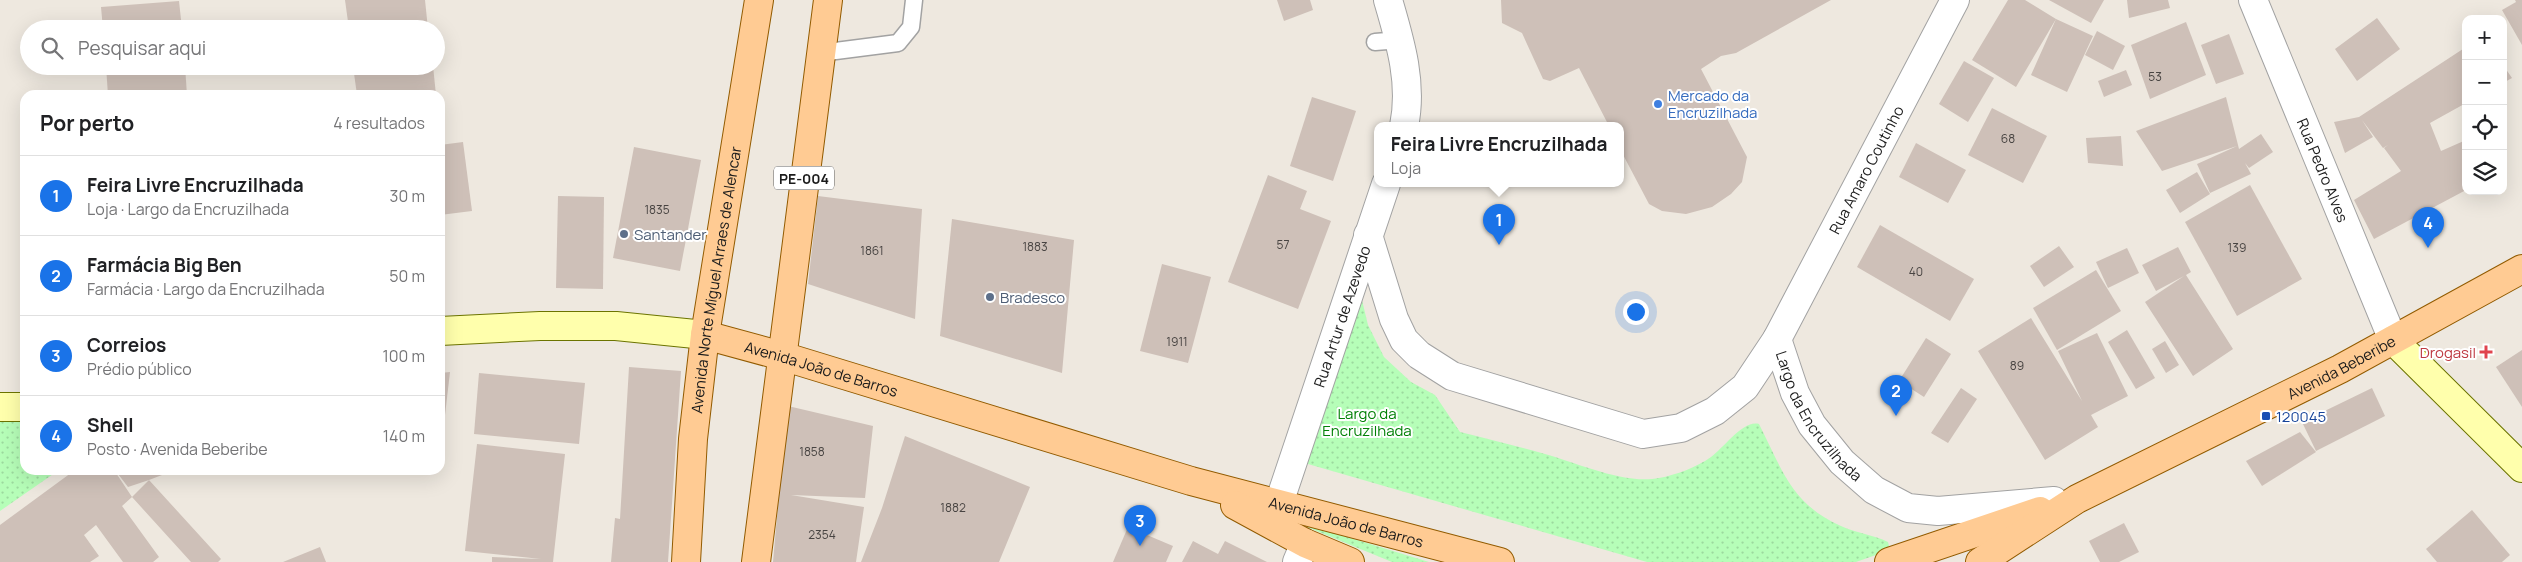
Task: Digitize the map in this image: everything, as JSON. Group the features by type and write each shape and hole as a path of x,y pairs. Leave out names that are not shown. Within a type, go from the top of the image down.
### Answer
{"main road":[{"name":"Avenida Norte Miguel Arraes de Alencar","path":"686,562 693,439 705,335 759,0"},
{"name":"PE-004","path":"756,562 828,0"},
{"name":"Avenida Beberibe","path":"1980,562 2077,499 2393,340 2522,269"},
{"name":"Avenida João de Barros","path":"445,331 540,326 616,326 705,335 782,356 1190,481 1278,506 1500,562"},
{"path":"2393,340 2522,468"},
{"path":"0,407 20,407"},
{"name":"Avenida João de Barros","path":"1190,481 1301,552 1350,562"},
{"name":"Avenida Beberibe","path":"1889,562 2077,499"}],"street":[{"path":"1388,0 1387,41 1406,76 1407,102 1404,122"},
{"name":"Rua Amaro Coutinho","path":"1777,339 1955,0"},
{"name":"Rua Pedro Alves","path":"2253,0 2393,340"},
{"name":"Rua Artur de Azevedo","path":"1278,506 1385,187"},
{"name":"Largo da Encruzilhada","path":"1368,235 1394,319 1404,340 1419,355 1452,376 1643,434 1681,428 1715,411 1745,387 1777,339"},
{"name":"Largo da Encruzilhada","path":"1777,339 1795,393 1812,425 1842,462 1874,490 1908,508 1938,511 2077,499"}],"lane":[{"path":"820,53 898,43 911,27 914,0"}],"green space":[{"name":"Largo da Encruzilhada","path":"1360,292 1368,325 1384,357 1411,382 1435,395 1460,432 1513,445 1617,476 1646,479 1672,475 1699,464 1716,453 1740,430 1753,424 1759,424 1790,484 1810,507 1841,526 1888,542 1890,550 1856,562 1647,562 1301,462"},
{"path":"20,409 20,475 52,475 0,511 0,410"},
{"path":"1285,518 1429,562 1392,562"}],"building":[{"path":"345,0 425,0 427,20 348,20"},
{"path":"1277,0 1310,0 1313,10 1284,21"},
{"name":"Mercado da Encruzilhada","path":"1501,0 1831,0 1736,53 1721,56 1701,69 1747,157 1742,182 1731,194 1712,207 1686,214 1662,211 1649,204 1624,157 1624,122 1607,122 1579,68 1550,81 1543,79 1522,33 1502,23"},
{"path":"2008,0 2025,0 2056,19 2016,87 1972,60"},
{"path":"2049,0 2104,0 2091,23"},
{"path":"2127,0 2168,0 2170,8 2129,18"},
{"path":"2515,0 2522,0 2522,45 2507,19 2507,15 2505,15 2502,10 2516,2"},
{"path":"179,1 181,20 102,20 101,7"},
{"path":"2377,18 2400,49 2357,81 2335,49"},
{"path":"2056,19 2093,36 2067,92 2031,75"},
{"path":"2186,22 2206,75 2150,99 2131,45"},
{"path":"2097,31 2125,46 2113,70 2085,55"},
{"path":"2229,34 2244,74 2216,84 2201,45"},
{"path":"2462,50 2462,105 2430,123 2441,151 2462,142 2462,192 2374,239 2354,200 2401,171 2384,148 2388,145 2383,148 2362,120 2373,137 2345,153 2334,122 2359,117"},
{"path":"1964,61 1994,78 1968,122 1939,104"},
{"path":"2126,70 2132,85 2104,97 2098,81"},
{"path":"2507,71 2512,78 2507,81"},
{"path":"107,75 186,75 187,90 108,90"},
{"path":"354,75 434,75 435,90 356,90"},
{"path":"1312,97 1356,111 1333,181 1290,166"},
{"path":"2226,97 2239,149 2261,134 2273,152 2249,168 2245,163 2251,174 2210,193 2197,164 2237,146 2162,171 2136,131"},
{"path":"1992,108 2047,136 2023,183 1968,155"},
{"path":"2121,136 2123,166 2088,163 2086,138"},
{"path":"463,142 472,211 445,214 445,144"},
{"path":"1916,143 1966,170 1948,203 1899,177"},
{"path":"634,147 701,160 680,271 613,258"},
{"path":"2197,172 2210,194 2180,213 2166,190"},
{"path":"1268,175 1307,191 1300,209 1331,221 1298,309 1228,282"},
{"path":"2250,185 2302,279 2237,316 2185,222"},
{"path":"558,196 604,197 603,289 556,288"},
{"path":"818,196 922,209 915,319 808,284"},
{"path":"952,219 1074,240 1062,373 940,336"},
{"path":"1880,225 1974,279 1950,321 1857,267"},
{"path":"2059,246 2074,267 2044,287 2030,266"},
{"path":"2178,247 2191,272 2186,275 2233,349 2193,376 2145,302 2184,276 2156,291 2142,265"},
{"path":"2127,248 2139,273 2108,288 2096,262"},
{"path":"1162,264 1211,277 1188,363 1140,351"},
{"path":"2096,270 2121,311 2057,350 2033,308"},
{"path":"2031,318 2082,401 2058,351 2097,333 2128,396 2091,415 2098,427 2045,460 1978,351"},
{"path":"2127,330 2155,378 2136,389 2108,342"},
{"path":"1926,338 1951,354 1924,397 1899,381"},
{"path":"2165,341 2179,365 2166,373 2152,349"},
{"path":"2522,350 2522,407 2496,367"},
{"path":"629,367 681,371 668,562 611,562 615,518 620,519"},
{"path":"445,372 450,372 445,415"},
{"path":"479,373 585,383 579,444 474,434"},
{"path":"1961,388 1977,399 1948,443 1931,433"},
{"path":"2372,388 2385,416 2316,451 2302,422"},
{"path":"788,406 873,426 865,498 791,495 864,507 856,562 773,562 779,494 777,494"},
{"path":"2300,432 2316,452 2262,486 2246,461"},
{"path":"905,436 1030,487 999,562 861,562 882,508"},
{"path":"477,444 565,454 553,562 492,562 492,557 541,559 465,551"},
{"path":"68,475 117,475 132,497 122,506 159,557 153,562 123,562 96,525 84,535 99,556 90,562 0,562 0,525"},
{"path":"119,475 162,475 149,480 128,487"},
{"path":"149,480 221,559 218,562 191,562 132,497"},
{"path":"2472,510 2510,555 2502,562 2437,562 2426,549"},
{"path":"2124,523 2139,552 2119,562 2100,562 2089,541"},
{"path":"1128,527 1173,546 1166,562 1113,562"},
{"path":"1193,541 1218,554 1225,541 1267,562 1182,562"},
{"path":"320,547 326,562 283,562"}],"place":[{"name":"Mercado da Encruzilhada","path":"1658,104"},
{"name":"Santander","path":"624,234"},
{"name":"Feira Livre Encruzilhada","path":"1499,245"},
{"name":"Shell","path":"2428,248"},
{"name":"Bradesco","path":"990,297"},
{"name":"Drogasil","path":"2486,352"},
{"name":"Farmácia Big Ben","path":"1896,416"},
{"name":"120045","path":"2266,416"},
{"name":"Correios","path":"1140,546"}]}
